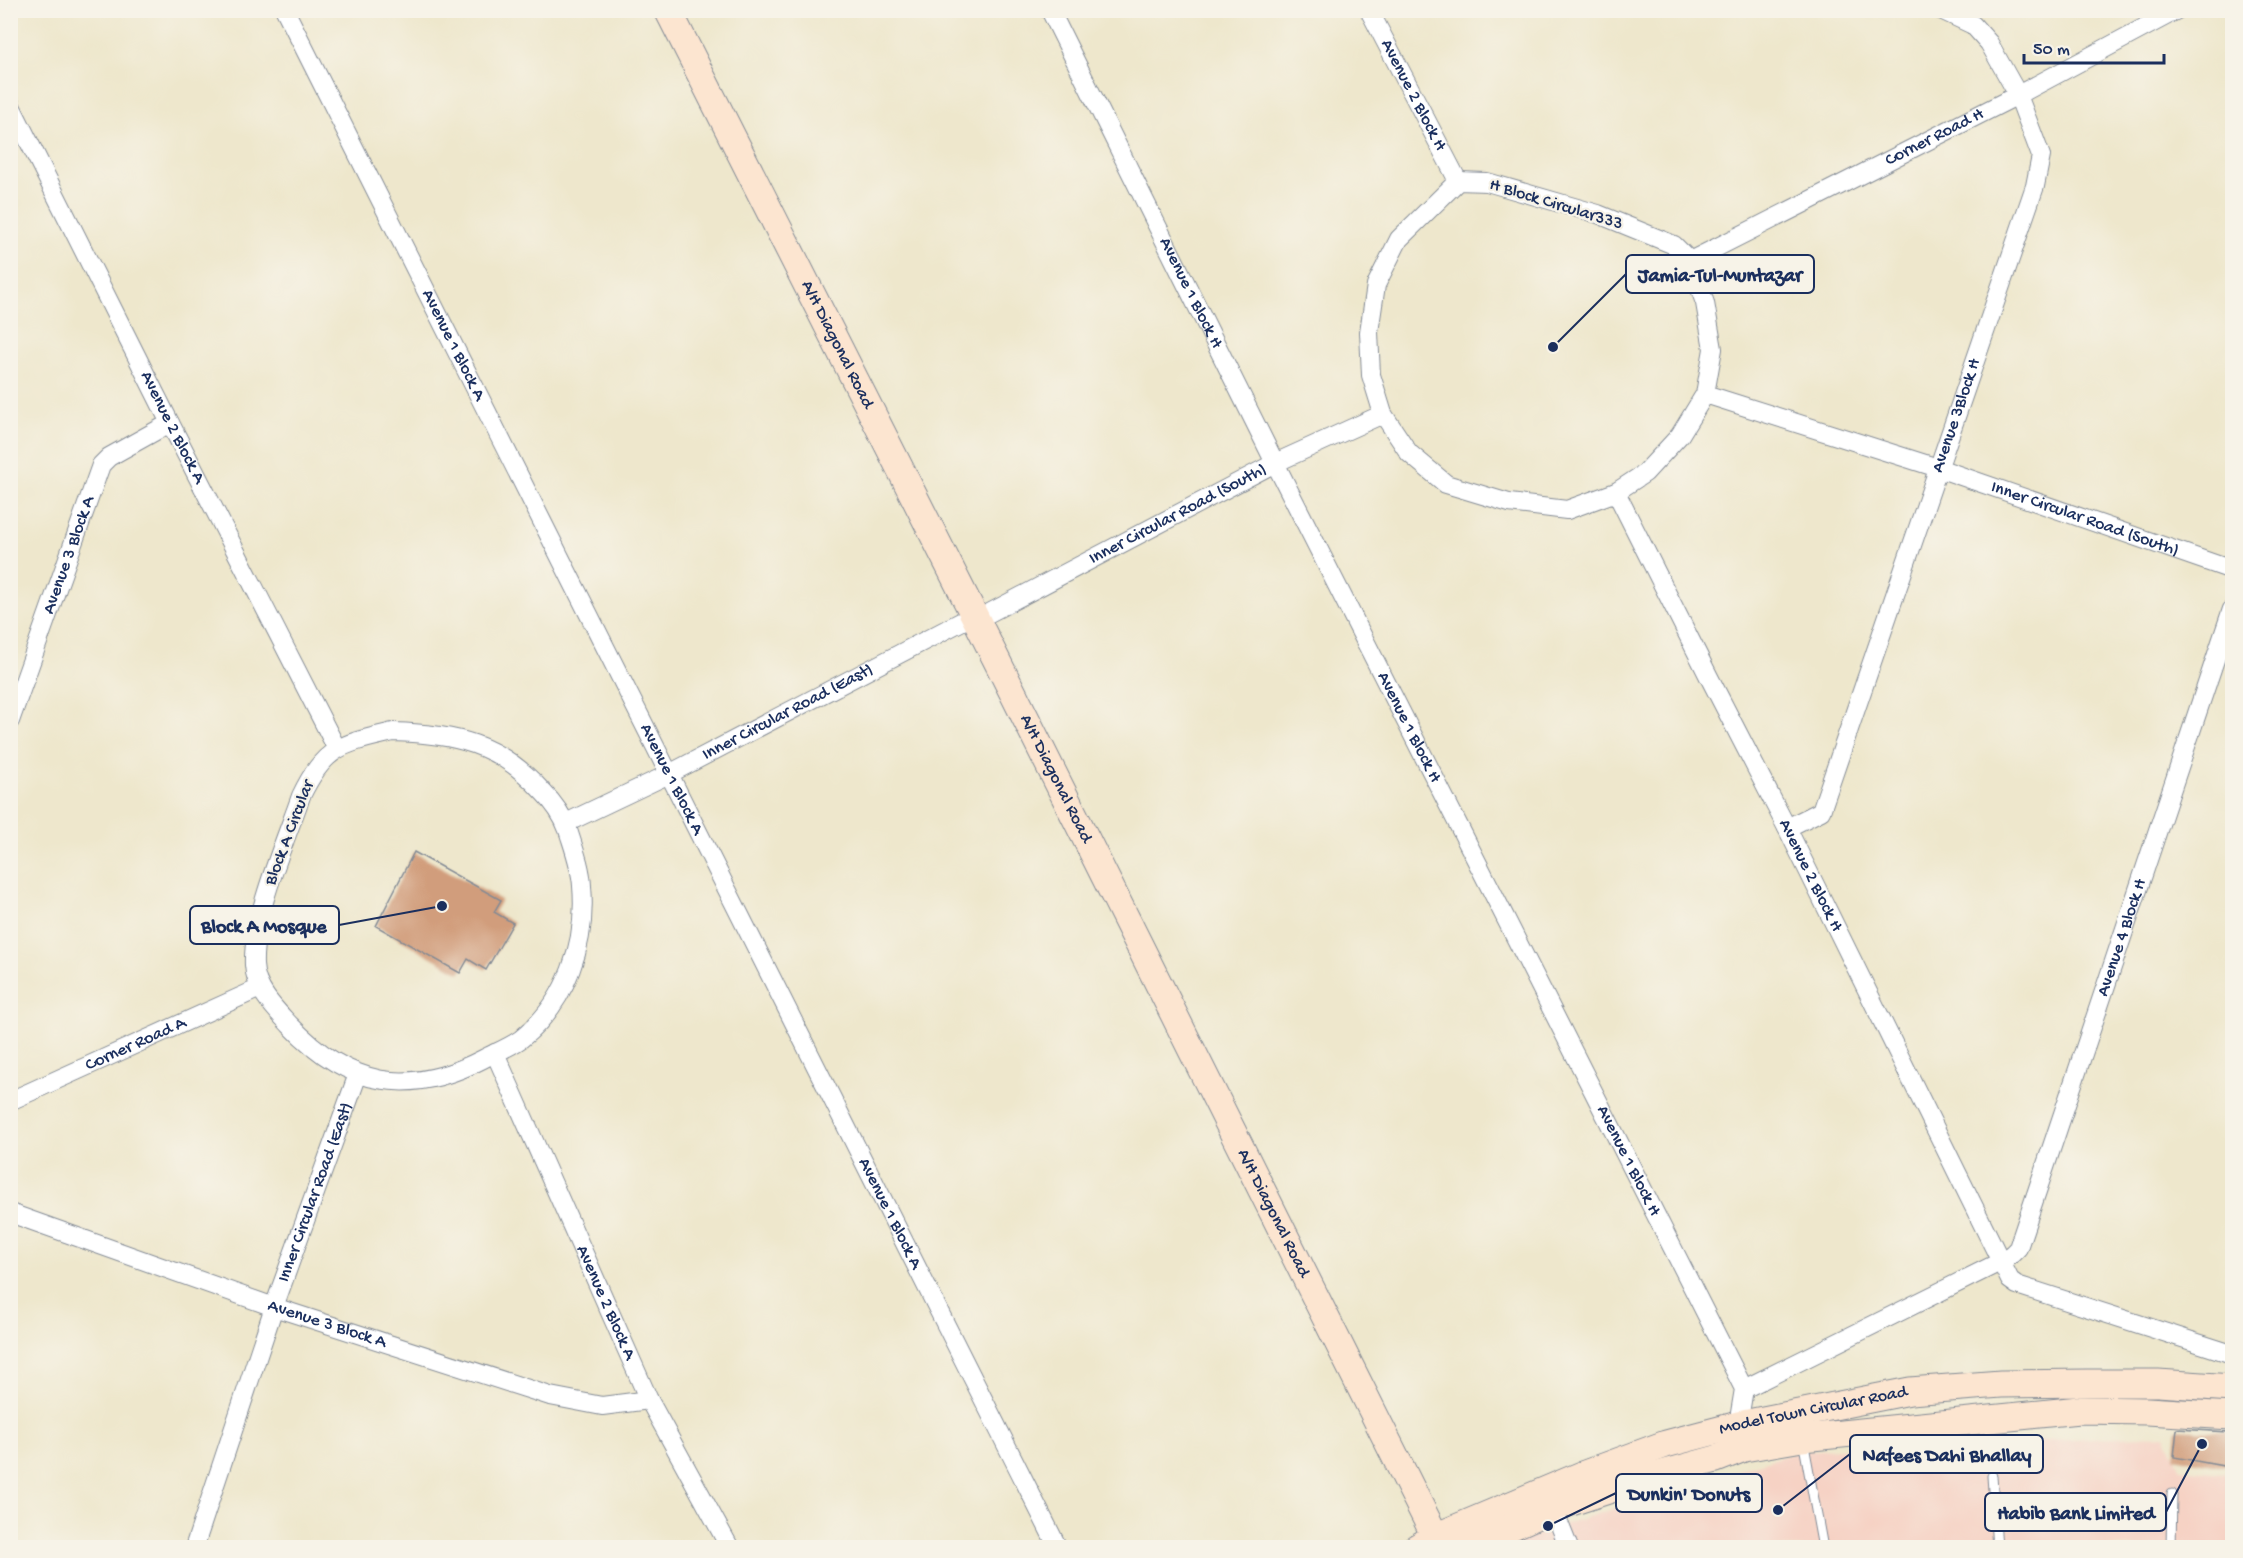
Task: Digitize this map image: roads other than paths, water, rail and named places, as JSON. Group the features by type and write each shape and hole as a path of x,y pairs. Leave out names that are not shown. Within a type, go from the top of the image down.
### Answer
{"street":[{"name":"Avenue 1 Block A","path":"285,10 1058,1548"},
{"name":"A/H Diagonal Road","path":"668,10 975,618 1431,1544"},
{"name":"Avenue 1 Block H","path":"1050,10 1275,463 1744,1389"},
{"name":"Avenue 2 Block H","path":"1369,10 1458,181"},
{"name":"Avenue 3Block H","path":"1787,828 1821,811 2035,186 2041,156 2018,94 1989,43 1973,25 1941,10"},
{"name":"Corner Road H","path":"1690,261 2018,94 2177,10"},
{"name":"Avenue 2 Block A","path":"10,104 337,749"},
{"name":"H Block Circular333","path":"1458,181 1487,182 1598,214 1674,245 1690,261"},
{"path":"1458,181 1399,239 1376,285 1369,332 1371,375 1383,414 1408,453 1446,484 1509,503 1567,510 1616,492 1645,472 1680,435 1705,394 1713,349 1705,303 1690,261"},
{"name":"Inner Circular Road (South)","path":"1705,394 1938,468 2232,570"},
{"name":"Inner Circular Road (South)","path":"975,618 1275,463 1383,414"},
{"name":"Avenue 3 Block A","path":"10,721 101,465 109,457 170,423"},
{"name":"Avenue 2 Block H","path":"1616,492 1787,828 2010,1280 2017,1285 2232,1354"},
{"name":"Avenue 4 Block H","path":"2002,1261 2013,1254 2020,1241 2232,609"},
{"name":"Inner Circular Road (East)","path":"566,823 669,774 975,618"},
{"name":"Block A Circular","path":"393,732 431,733 475,743 506,758 532,780 549,798 566,823 577,858 582,886 580,939 574,962 553,1004 519,1041 465,1068 440,1077 385,1081 357,1074 322,1053 278,1013 260,988 254,967 256,940 266,899 309,779 321,760 337,749 359,740 393,732"},
{"name":"Corner Road A","path":"10,1101 260,988"},
{"name":"Avenue 2 Block A","path":"495,1053 649,1400 730,1548"},
{"name":"Inner Circular Road (East)","path":"194,1548 274,1307 357,1074"},
{"name":"Avenue 3 Block A","path":"10,1213 274,1307 550,1396 602,1406 649,1400"},
{"path":"1741,1436 1744,1389 2002,1261"},
{"name":"Model Town Circular Road","path":"1464,1548 1553,1508 1741,1436 1910,1391 1989,1385 2158,1383 2232,1388"},
{"name":"Model Town Circular Road","path":"1431,1544 1592,1471 1666,1444 1741,1436 1802,1438 2079,1410 2232,1416"},
{"path":"1553,1508 1569,1548"}],"lane":[{"path":"1802,1438 1823,1548"},
{"path":"1992,1476 1997,1548"},
{"path":"2171,1548 2172,1494"}],"place":[{"name":"Jamia-Tul-Muntazar","path":"1553,347"},
{"name":"Block A Mosque","path":"442,906"},
{"name":"Habib Bank Limited","path":"2202,1444"},
{"name":"Nafees Dahi Bhallay","path":"1778,1510"},
{"name":"Dunkin' Donuts","path":"1548,1526"}]}
